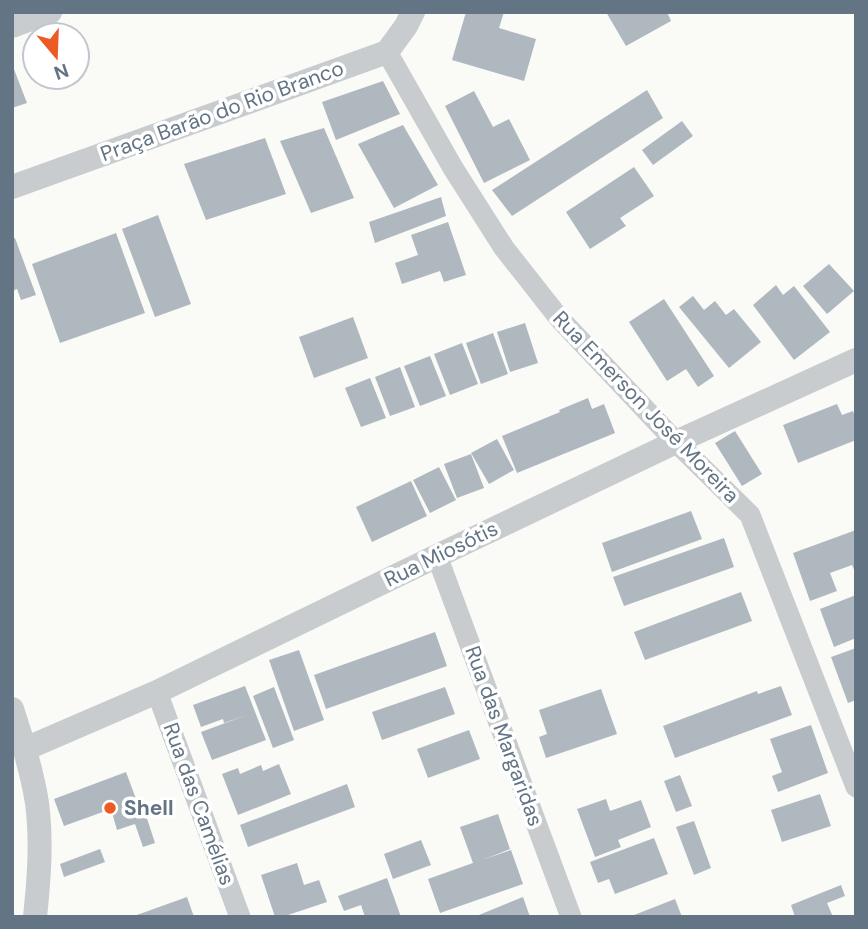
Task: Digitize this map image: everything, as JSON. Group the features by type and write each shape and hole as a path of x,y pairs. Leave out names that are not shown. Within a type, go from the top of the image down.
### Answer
{"street":[{"path":"12,26 50,12"},
{"path":"387,51 413,12"},
{"name":"Praça Barão do Rio Branco","path":"12,187 387,51"},
{"name":"Rua Emerson José Moreira","path":"387,51 453,168 503,248 559,318 676,442 750,515 856,788"},
{"name":"Rua Miosótis","path":"25,749 157,692 676,442 856,359"},
{"name":"Rua das Margaridas","path":"437,556 571,917"},
{"name":"Rua das Camélias","path":"157,692 240,917"},
{"path":"12,709 25,749 37,805 40,871 35,917"}],"building":[{"path":"466,12 504,12 499,28 536,39 524,81 452,60"},
{"path":"606,12 667,12 671,21 626,46"},
{"path":"12,64 27,103 12,108"},
{"path":"383,81 400,114 336,140 322,102"},
{"path":"647,90 663,118 512,216 492,190"},
{"path":"474,91 493,127 509,119 530,160 484,183 445,106"},
{"path":"682,121 693,136 653,165 642,150"},
{"path":"403,125 438,185 394,208 358,144"},
{"path":"324,128 354,198 311,213 280,141"},
{"path":"265,138 286,194 206,220 184,164"},
{"path":"634,167 654,196 620,218 626,226 590,249 566,212"},
{"path":"441,197 446,216 375,243 369,222"},
{"path":"158,215 191,304 155,317 122,229"},
{"path":"448,222 466,275 444,282 440,271 402,284 395,263 418,255 411,235"},
{"path":"116,233 145,313 60,343 32,264"},
{"path":"15,238 36,295 21,300 17,289 12,291 12,239"},
{"path":"829,264 854,291 827,314 803,286"},
{"path":"776,285 783,295 794,286 830,332 794,360 753,305"},
{"path":"693,296 704,310 715,301 726,315 734,309 761,342 729,368 679,307"},
{"path":"664,299 714,376 698,387 686,369 667,381 629,322"},
{"path":"353,317 368,358 314,378 299,337"},
{"path":"525,323 538,363 510,372 497,332"},
{"path":"493,333 508,374 481,384 466,343"},
{"path":"462,343 478,384 450,395 434,354"},
{"path":"430,356 446,396 420,406 404,366"},
{"path":"400,367 415,407 390,416 375,377"},
{"path":"370,378 386,418 361,427 345,388"},
{"path":"588,398 592,409 604,404 615,433 517,473 502,436"},
{"path":"837,404 842,415 853,411 856,419 856,440 798,463 783,425"},
{"path":"735,431 762,474 742,486 715,443"},
{"path":"497,439 514,470 489,484 471,453"},
{"path":"471,454 484,488 457,498 444,464"},
{"path":"439,467 456,500 430,513 413,480"},
{"path":"411,481 427,516 372,542 356,507"},
{"path":"691,511 702,539 612,572 602,543"},
{"path":"856,530 856,574 852,565 830,573 837,591 810,601 793,553"},
{"path":"724,538 734,567 624,606 613,577"},
{"path":"741,592 752,621 645,660 634,632"},
{"path":"856,595 856,638 834,647 820,609"},
{"path":"435,632 447,666 326,709 314,675"},
{"path":"856,648 856,700 848,703 831,657"},
{"path":"299,650 324,720 294,731 269,660"},
{"path":"245,686 266,740 212,760 201,732 247,715 224,723 223,719 201,727 193,705"},
{"path":"781,686 792,715 675,758 663,726 757,691 758,694"},
{"path":"274,687 294,740 273,748 253,696"},
{"path":"445,687 455,714 382,740 372,712"},
{"path":"601,689 617,734 546,758 539,737 547,734 539,710"},
{"path":"811,725 828,773 778,792 772,776 782,772 770,739"},
{"path":"469,730 480,759 428,778 417,749"},
{"path":"279,764 291,794 238,815 222,774 238,768 240,774 261,765 263,771"},
{"path":"126,772 136,799 140,797 155,843 143,847 135,824 117,830 111,809 64,826 54,799"},
{"path":"680,775 692,806 676,812 664,781"},
{"path":"347,784 355,807 248,847 240,825"},
{"path":"820,794 831,826 782,842 771,810"},
{"path":"606,799 610,811 641,800 651,827 618,840 621,847 595,857 577,809"},
{"path":"498,814 510,849 485,859 511,850 523,884 440,913 428,879 473,863 460,827"},
{"path":"694,821 711,868 694,875 676,827"},
{"path":"654,838 668,874 615,894 609,879 598,883 590,862"},
{"path":"421,840 431,865 393,879 384,854"},
{"path":"100,849 105,862 64,877 60,864"},
{"path":"297,863 304,885 319,880 327,902 275,917 261,875"},
{"path":"387,878 401,917 365,917 361,905 344,911 338,896"},
{"path":"841,885 845,896 827,903 833,917 795,917 791,905"},
{"path":"187,897 194,917 134,917 134,916"},
{"path":"523,897 530,917 474,917"},
{"path":"675,899 682,917 629,917"}],"place":[{"name":"Shell","path":"110,808"}]}
